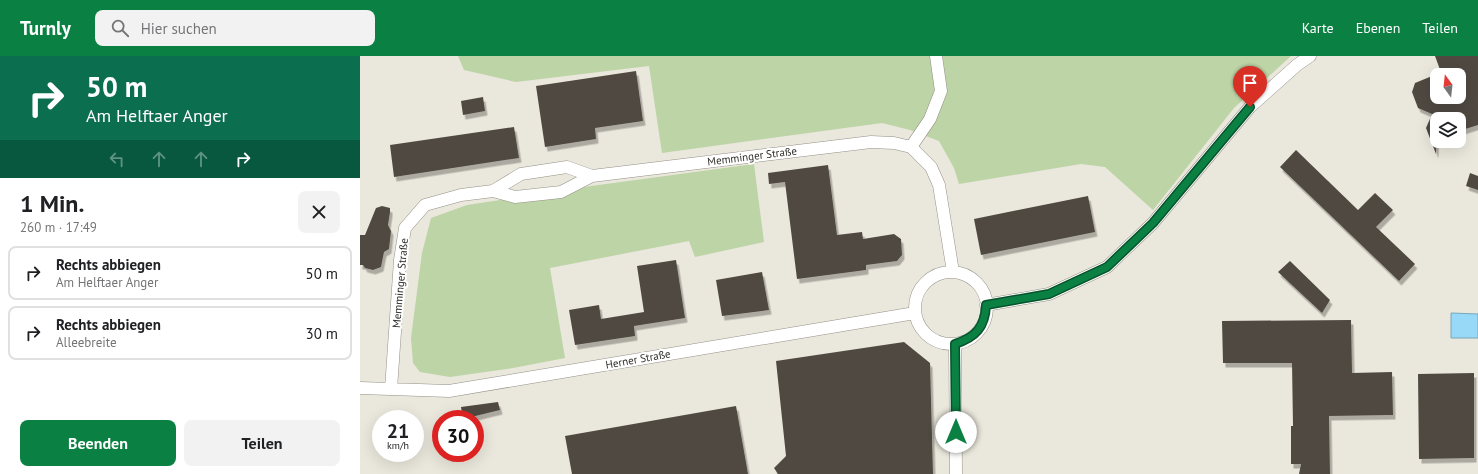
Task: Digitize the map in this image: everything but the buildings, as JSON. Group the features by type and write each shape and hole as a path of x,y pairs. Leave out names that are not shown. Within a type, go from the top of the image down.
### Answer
{"street":[{"path":"936,56 941,91 930,119 911,147 931,167 939,185 953,272"},
{"path":"986,305 1049,294 1107,267 1153,223 1250,107 1297,65 1310,56"},
{"name":"Memminger Straße","path":"391,389 400,260 405,228 425,205 461,195 492,191 515,197 561,192 592,176 871,142 894,143 911,147"},
{"name":"Memminger Straße","path":"492,191 521,174 567,168 592,176"},
{"path":"953,272 963,274 972,279 979,286 984,295 986,305 986,316 982,326 975,334 966,340 955,344 942,342 929,337 920,326 915,313 917,295 921,287 935,276 944,273 953,272"},
{"name":"Herner Straße","path":"360,388 449,391 915,313"},
{"path":"955,344 956,474"}],"green space":[{"path":"458,56 1291,56 1234,108 1153,210 1105,167 1081,164 959,184 954,168 939,141 910,130 882,123 662,153 649,66 516,82 464,70"},
{"path":"754,164 764,242 695,257 689,241 550,268 565,358 513,368 450,377 420,372 413,363 411,338 422,253 431,218 467,205 591,186"}],"water":[{"path":"1451,313 1478,314 1478,338 1451,338"}],"route":[{"path":"956,432 955,344 966,340 975,334 982,326 986,316 986,305 1049,294 1107,267 1153,223 1250,107"}]}
